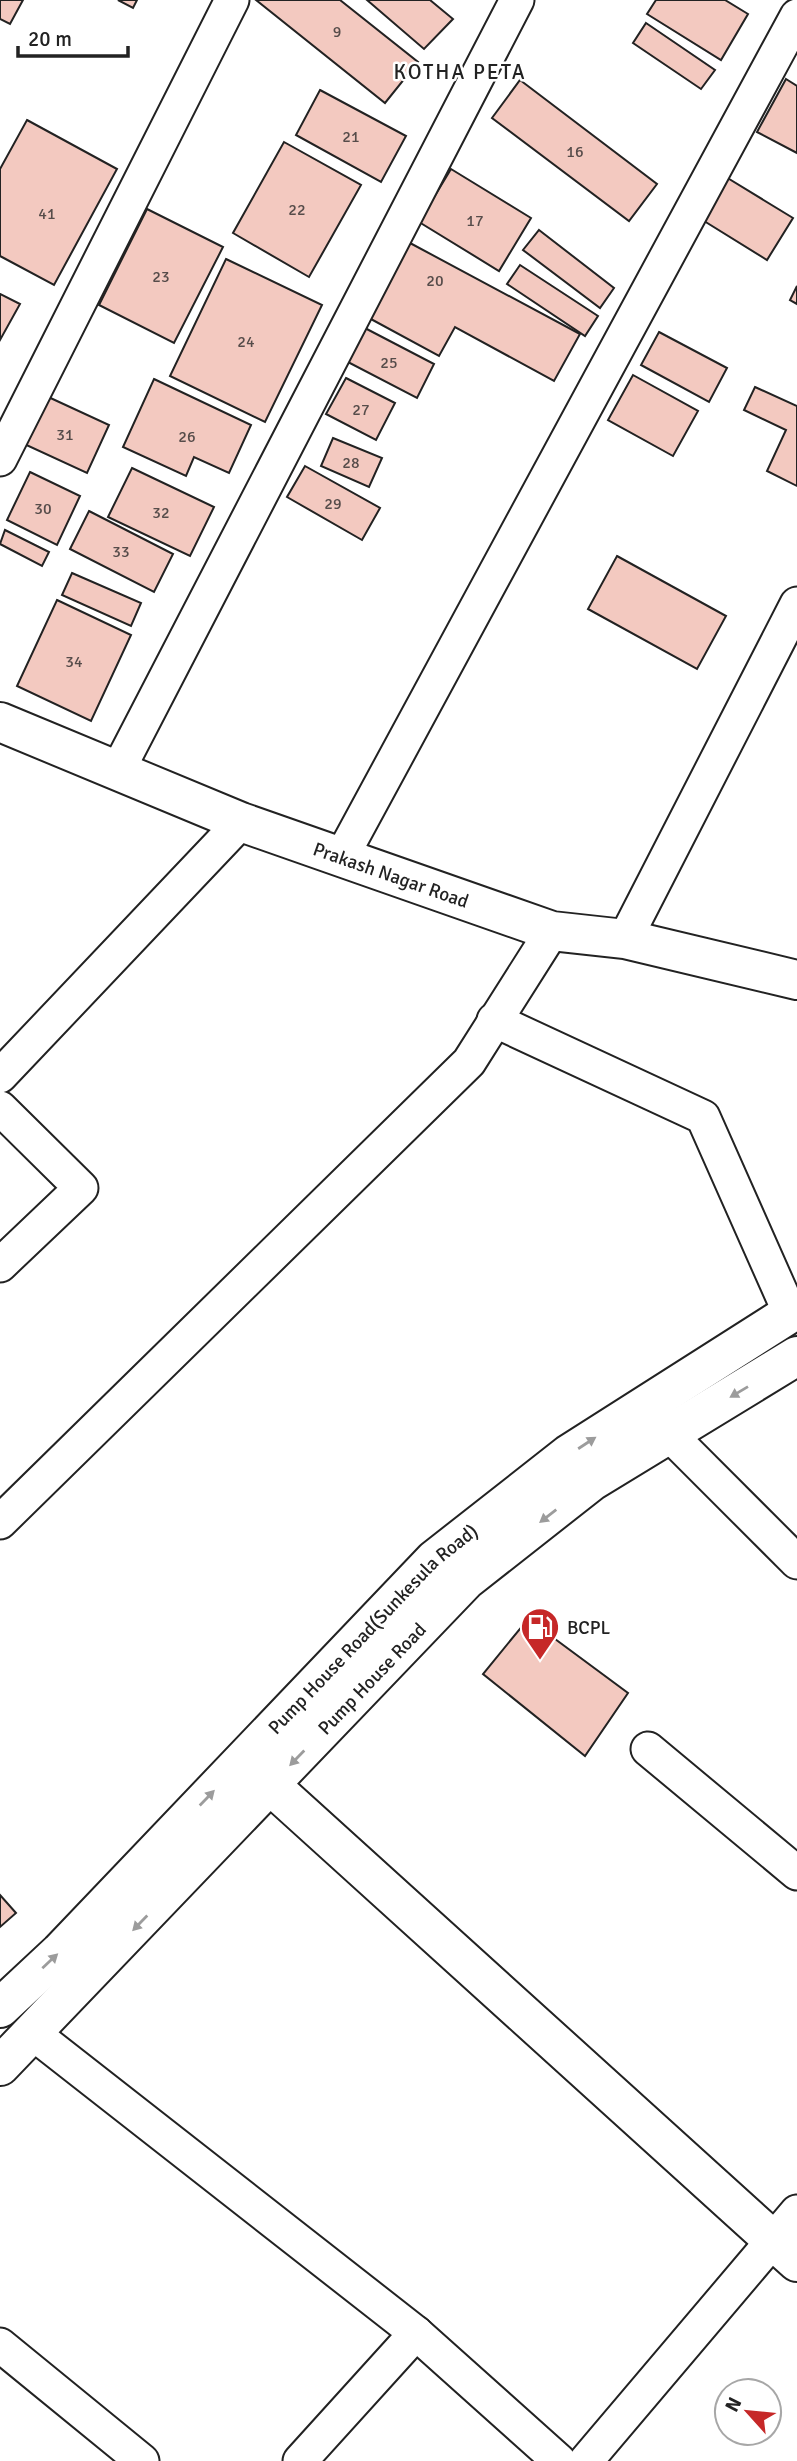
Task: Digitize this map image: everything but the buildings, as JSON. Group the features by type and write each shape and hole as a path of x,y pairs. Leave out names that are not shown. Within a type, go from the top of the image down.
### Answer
{"main road":[{"name":"Prakash Nagar Road","path":"0,722 241,822 552,931 625,939 797,980"},
{"name":"Pump House Road(Sunkesula Road)","path":"0,2008 256,1774 434,1560 569,1454 793,1311"},
{"name":"Pump House Road","path":"0,2066 17,2034 256,1774 466,1580 592,1481 797,1356"},
{"path":"256,1774 785,2251"}],"street":[{"path":"0,459 232,0"},
{"path":"118,770 517,0"},
{"path":"341,858 797,16"},
{"path":"625,939 797,604"},
{"path":"0,1076 241,822"},
{"path":"0,1522 469,1062 552,931"},
{"path":"494,1020 703,1117 793,1311"},
{"path":"0,1108 81,1188 0,1265"},
{"path":"669,1434 797,1562"},
{"path":"648,1749 797,1872"},
{"path":"17,2034 416,2333 559,2461"},
{"path":"586,2461 785,2251 797,2212"},
{"path":"300,2461 416,2333"},
{"path":"0,2345 142,2461"}],"place":[{"name":"BCPL","path":"540,1661"}],"district":[{"name":"KOTHA PETA","path":"460,72"}]}
